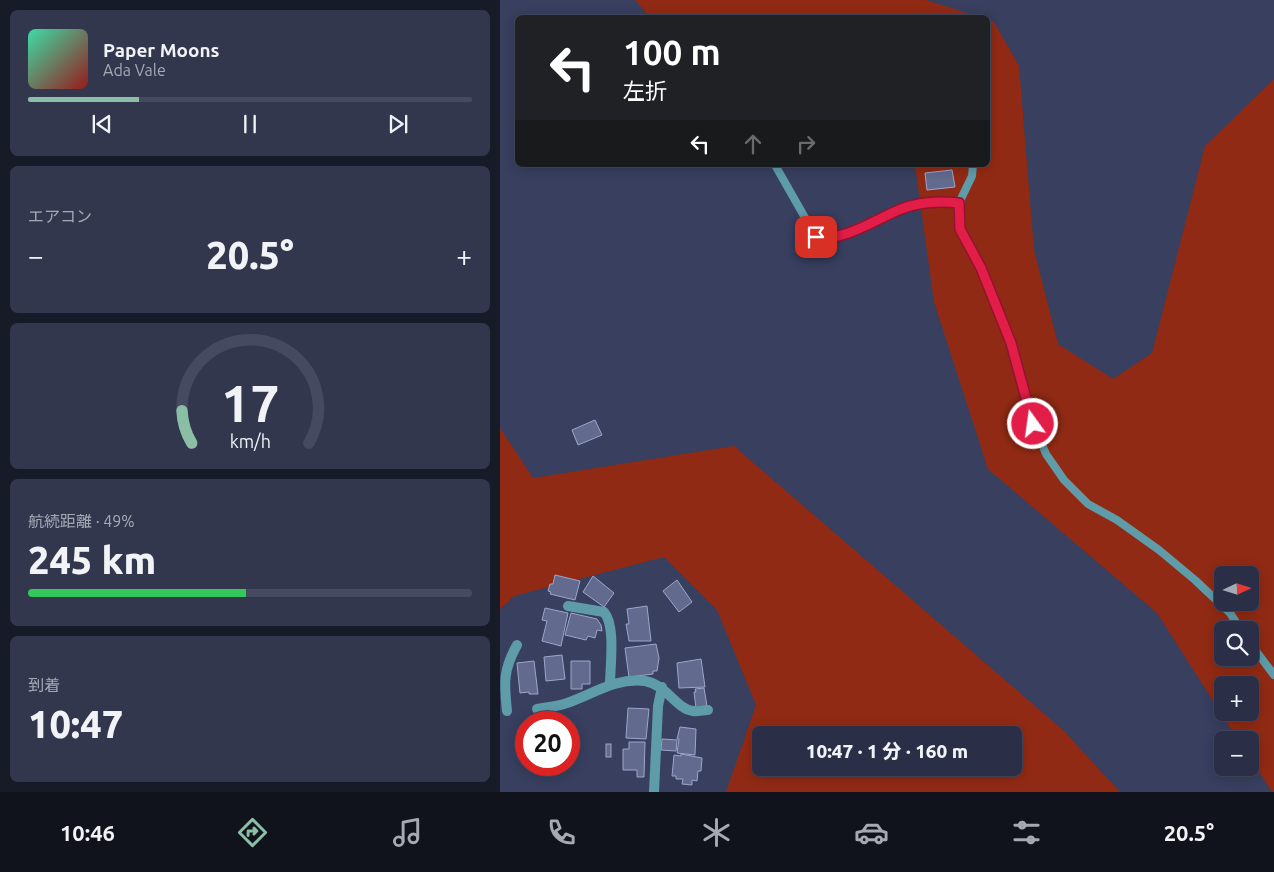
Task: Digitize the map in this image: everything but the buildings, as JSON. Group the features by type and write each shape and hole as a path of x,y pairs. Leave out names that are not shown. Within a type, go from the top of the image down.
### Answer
{"street":[{"path":"568,606 604,612 609,618 611,634 610,685"},
{"path":"507,711 505,676 508,661 517,645"},
{"path":"537,709 564,704 610,685 630,681 645,681 662,687 685,709 694,712 708,710"},
{"path":"654,792 658,706 662,687"}],"lane":[{"path":"776,167 816,237 834,238 903,208 941,201 959,203"},
{"path":"973,167 972,176 959,203 960,229 981,268 1011,343 1033,424 1046,454 1064,480 1088,504 1117,520 1159,550 1195,580 1230,613 1235,621"},
{"path":"1259,655 1274,675"}],"shaded area":[{"path":"635,0 926,0 973,15 648,15"},
{"path":"990,21 994,22 1019,66 1034,250 1058,344 1113,379 1152,353 1205,146 1274,79 1274,792 1272,792 1259,772 1259,731 1232,731 1226,721 1259,721 1259,676 1214,676 1214,702 1157,613 988,469 934,302 915,167 990,167"},
{"path":"500,428 533,478 734,446 1063,730 1120,792 726,792 756,705 717,610 664,557 514,596 500,609"}],"route":[{"path":"816,237 834,238 903,208 941,201 959,203 960,229 981,268 1011,343 1033,424"}]}
